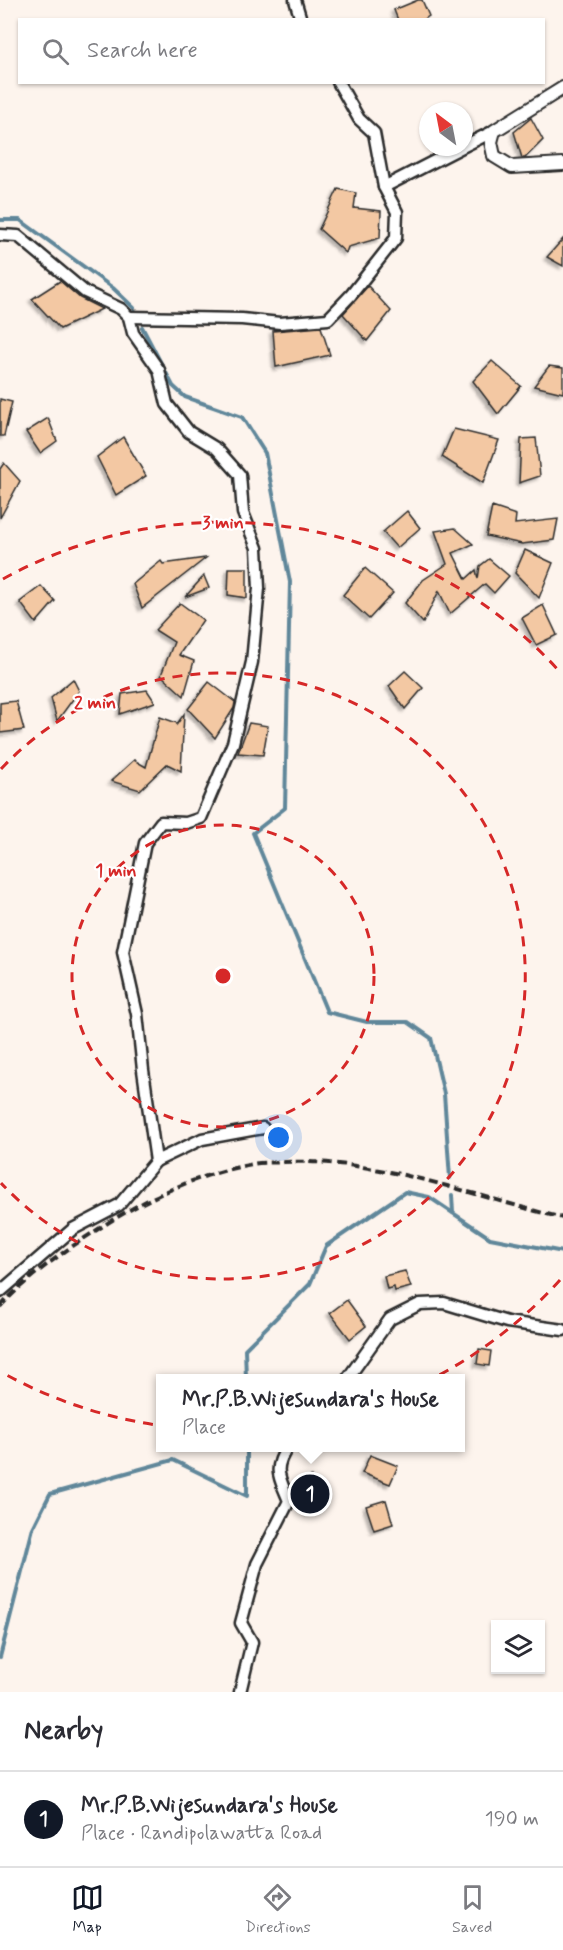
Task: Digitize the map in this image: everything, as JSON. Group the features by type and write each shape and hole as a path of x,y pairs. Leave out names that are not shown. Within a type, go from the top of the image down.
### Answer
{"street":[{"path":"295,0 300,18"},
{"path":"129,317 242,319 280,323 328,319 351,295 396,238 397,212 384,187 374,133 359,118 339,84"},
{"path":"473,142 563,88"},
{"path":"494,131 491,141 494,156 512,167 563,164"},
{"path":"384,187 445,156"},
{"path":"0,236 18,236 85,292 121,309 129,317 134,333 159,370 167,404 189,432 217,449 240,475 243,513 257,548 259,588 252,662 233,743 201,818 186,823 161,822 145,843 123,952 137,1014 156,1161"},
{"path":"0,1292 73,1230 119,1205 156,1161 202,1139 263,1128"},
{"path":"351,1374 390,1319 420,1304 444,1303 507,1322 563,1330"},
{"path":"240,1692 252,1642 241,1623 257,1564 289,1502 279,1474 279,1460 284,1452"}],"building":[{"path":"422,0 429,16 426,18 397,18 394,10"},
{"path":"531,118 543,140 525,158 522,158 514,132"},
{"path":"338,189 356,193 354,208 381,211 380,238 348,247 346,253 319,229"},
{"path":"563,239 563,266 547,257"},
{"path":"60,281 80,298 102,309 60,329 32,299"},
{"path":"368,286 391,311 367,341 343,314"},
{"path":"321,327 330,355 276,367 273,331"},
{"path":"492,361 521,386 498,414 473,381"},
{"path":"549,366 563,368 563,393 534,386"},
{"path":"0,399 12,402 4,436 0,436"},
{"path":"48,418 57,441 40,453 26,432"},
{"path":"454,429 499,440 483,483 442,457"},
{"path":"123,437 146,476 116,495 97,457"},
{"path":"536,438 540,476 519,483 521,439"},
{"path":"4,463 20,481 0,518 0,469"},
{"path":"492,507 516,515 515,524 558,519 554,540 522,544 486,536"},
{"path":"407,511 420,528 397,548 383,532"},
{"path":"455,528 473,544 453,553 466,579 476,570 478,579 480,566 489,559 509,576 494,593 485,584 450,614 439,591 423,623 405,603 423,580 447,564 435,531"},
{"path":"525,550 553,563 539,598 515,573"},
{"path":"206,558 142,608 133,584 161,561 163,564"},
{"path":"229,568 247,568 247,598 228,595"},
{"path":"365,568 393,593 369,619 343,595"},
{"path":"204,576 209,588 185,597"},
{"path":"41,586 55,601 36,623 20,602"},
{"path":"180,603 203,620 179,655 194,661 184,696 161,675 174,642 155,630"},
{"path":"543,605 557,635 536,645 522,618"},
{"path":"405,671 423,688 405,709 389,686"},
{"path":"73,679 79,691 57,721 51,698"},
{"path":"209,682 235,702 234,708 215,738 188,709"},
{"path":"147,690 155,702 120,714 122,694"},
{"path":"16,701 24,730 0,733 0,703"},
{"path":"184,714 181,771 167,764 140,790 111,781 134,760 146,767 160,717 177,724"},
{"path":"249,723 268,726 263,755 238,753"},
{"path":"405,1271 411,1287 395,1291 394,1287 387,1289 384,1276"},
{"path":"347,1300 366,1326 350,1339 330,1313"},
{"path":"479,1349 491,1351 489,1366 477,1364"},
{"path":"370,1455 398,1466 390,1484 362,1473"},
{"path":"311,1476 327,1502 309,1513 293,1487"},
{"path":"386,1500 393,1524 374,1530 366,1506"}],"waterway":[{"path":"0,220 20,220 113,288 134,308"},
{"path":"142,327 173,386 185,397 242,417 265,453 290,582 285,808 253,833 327,1012 367,1022 408,1022 431,1038 444,1094 450,1178"},
{"path":"246,1374 245,1349 310,1284 326,1246 405,1192 429,1197 490,1238 563,1252"},
{"path":"452,1195 453,1213"},
{"path":"0,1657 33,1528 50,1494 173,1460 247,1496 247,1452"}],"railway":[{"path":"0,1307 23,1284 75,1244 138,1205 194,1180 257,1163 320,1162 390,1172 563,1218"}],"place":[{"name":"Mr.P.B.Wijesundara's House","path":"310,1494"}]}
